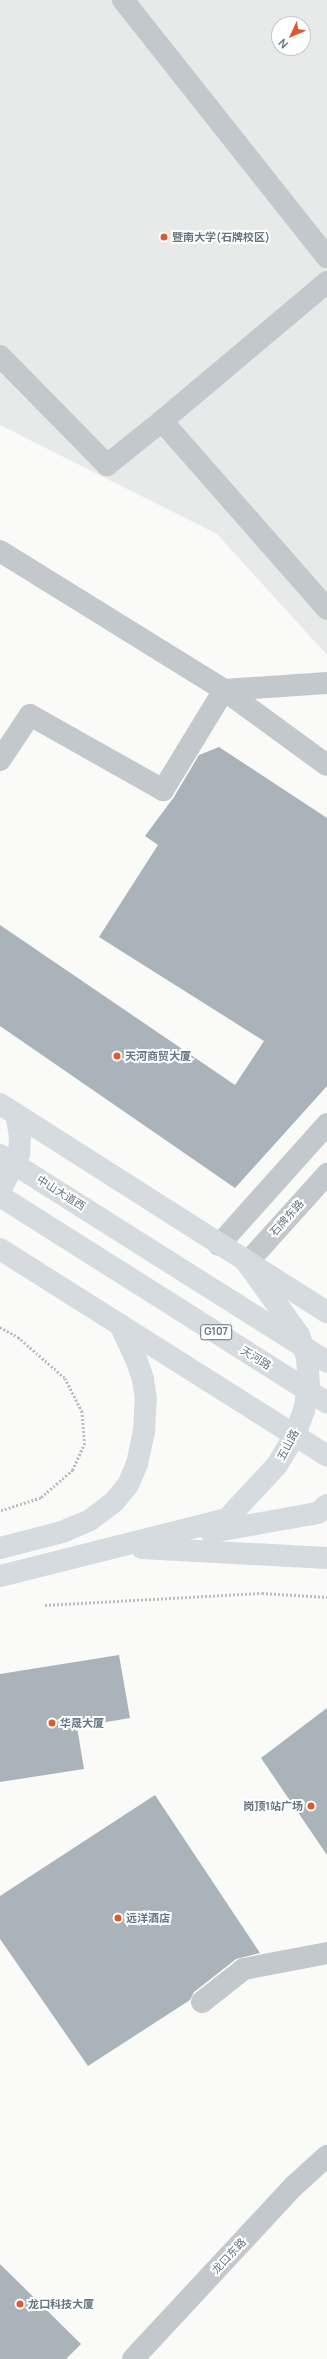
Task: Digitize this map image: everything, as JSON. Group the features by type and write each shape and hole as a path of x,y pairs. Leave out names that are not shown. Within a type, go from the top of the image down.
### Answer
{"main road":[{"path":"0,1191 20,1154 20,1136 8,1109"},
{"path":"8,1109 247,1263 327,1312"},
{"name":"中山大道西","path":"0,1155 327,1362"},
{"name":"天河路","path":"0,1196 327,1403"},
{"path":"0,1248 327,1456"},
{"name":"五山路","path":"0,1576 123,1547 227,1519 277,1464 295,1435 304,1410 309,1385 307,1358 299,1335 247,1263"},
{"path":"0,1548 62,1532 90,1520 114,1502 128,1485 137,1464 144,1432 146,1399 143,1379 136,1359 120,1325"},
{"name":"五山路","path":"123,1547 318,1513 327,1506"},
{"path":"123,1547 327,1558"}],"street":[{"path":"123,0 327,257"},
{"path":"0,356 107,465 162,421 327,282"},
{"path":"162,421 327,609"},
{"path":"0,551 224,690 327,765"},
{"path":"224,690 327,683"},
{"path":"0,760 30,715 163,790 224,690"},
{"path":"219,1245 327,1124"},
{"name":"石牌东路","path":"247,1263 327,1174"},
{"path":"202,2002 244,1969 327,1953"},
{"name":"龙口东路","path":"133,2359 294,2186 327,2156"}],"path":[{"path":"0,1328 18,1337 65,1378 82,1411 86,1443 73,1470 41,1498 0,1511"},
{"path":"45,1605 262,1593 327,1598"}],"shaded area":[{"name":"暨南大学(石牌校区)","path":"0,0 327,0 327,655 217,534 0,425"}],"building":[{"path":"219,747 327,818 327,1086 235,1188 0,1026 0,925 235,1085 264,1041 99,937 158,845 145,836 174,797 199,755"},
{"name":"华晟大厦","path":"119,1655 130,1718 77,1727 84,1769 0,1782 0,1674"},
{"name":"岗顶1站广场","path":"327,1708 327,1855 261,1758"},
{"name":"远洋酒店","path":"155,1795 260,1953 236,1959 194,1992 190,2000 88,2066 0,1939 0,1896"},
{"name":"龙口科技大厦","path":"0,2264 81,2344 66,2359 0,2359"}],"place":[{"name":"暨南大学(石牌校区)","path":"164,237"},
{"name":"天河商贸大厦","path":"117,1056"},
{"name":"华晟大厦","path":"52,1723"},
{"name":"岗顶1站广场","path":"311,1806"},
{"name":"远洋酒店","path":"118,1918"},
{"name":"龙口科技大厦","path":"20,2304"}]}
